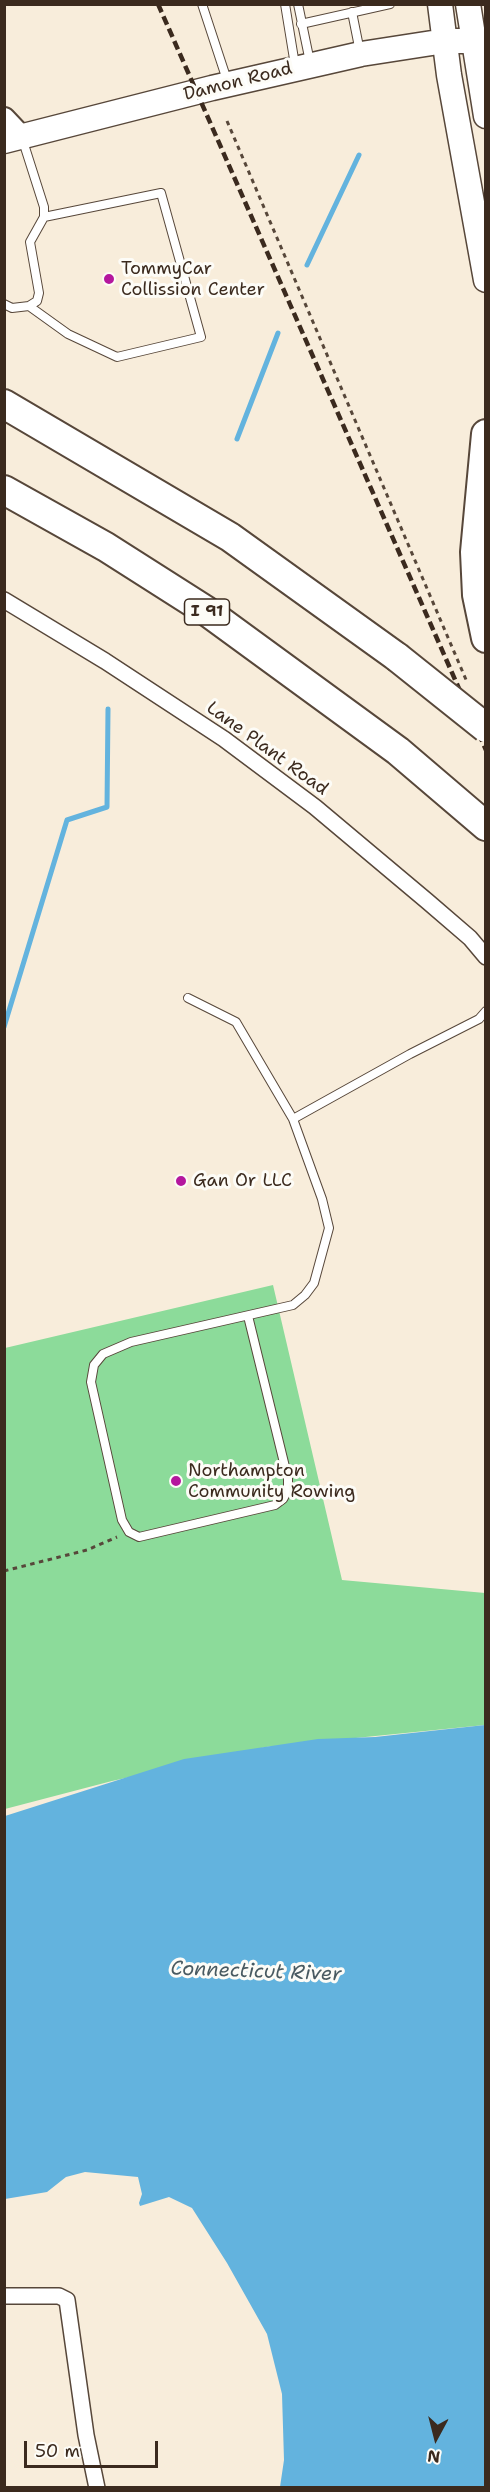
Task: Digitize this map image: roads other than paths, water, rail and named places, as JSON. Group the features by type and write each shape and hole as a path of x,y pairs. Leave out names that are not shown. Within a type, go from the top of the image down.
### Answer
{"highway":[{"path":"4,404 230,537 397,657 486,728"},
{"path":"486,434 475,552 477,596 486,638"},
{"name":"I 91","path":"4,490 106,547 205,610 398,751 486,826"}],"main road":[{"path":"440,4 486,280"},
{"path":"468,4 480,40 486,116"},
{"name":"Damon Road","path":"13,139 303,66 445,41 480,40"}],"street":[{"path":"4,119 13,139"},
{"name":"Lane Plant Road","path":"4,600 105,661 224,738 315,807 470,938 486,957"},
{"path":"4,2296 59,2296 67,2300 86,2435 96,2487"}],"lane":[{"path":"202,4 228,84"},
{"path":"285,4 303,66"},
{"path":"298,4 303,66"},
{"path":"301,24 361,8 390,4"},
{"path":"352,12 361,54"},
{"path":"4,304 12,308 29,306 37,301 39,293 30,242 45,217 44,207 13,139"},
{"path":"29,306 68,334 117,357 201,337 161,193 45,217"},
{"path":"188,998 236,1022 293,1119 322,1199 329,1228 314,1283 293,1305 131,1342 103,1354 94,1365 91,1382 122,1520 129,1532 139,1537 275,1505 283,1499 288,1490 288,1479 248,1316"},
{"path":"293,1119 410,1054 479,1019 486,1011"}],"water":[{"name":"Connecticut River","path":"485,1725 485,2487 280,2487 284,2460 282,2394 267,2334 227,2263 192,2208 169,2197 140,2206 142,2194 138,2177 85,2172 66,2177 47,2192 5,2199 5,1816 184,1759 318,1739 375,1737"}],"waterway":[{"path":"307,265 359,155"},
{"path":"237,439 278,333"},
{"path":"4,1027 67,820 107,807 108,709"}],"railway":[{"path":"158,4 486,750"}],"place":[{"name":"TommyCar Collission Center","path":"109,279"},
{"name":"Gan Or LLC","path":"181,1181"},
{"name":"Northampton Community Rowing","path":"176,1481"}]}
